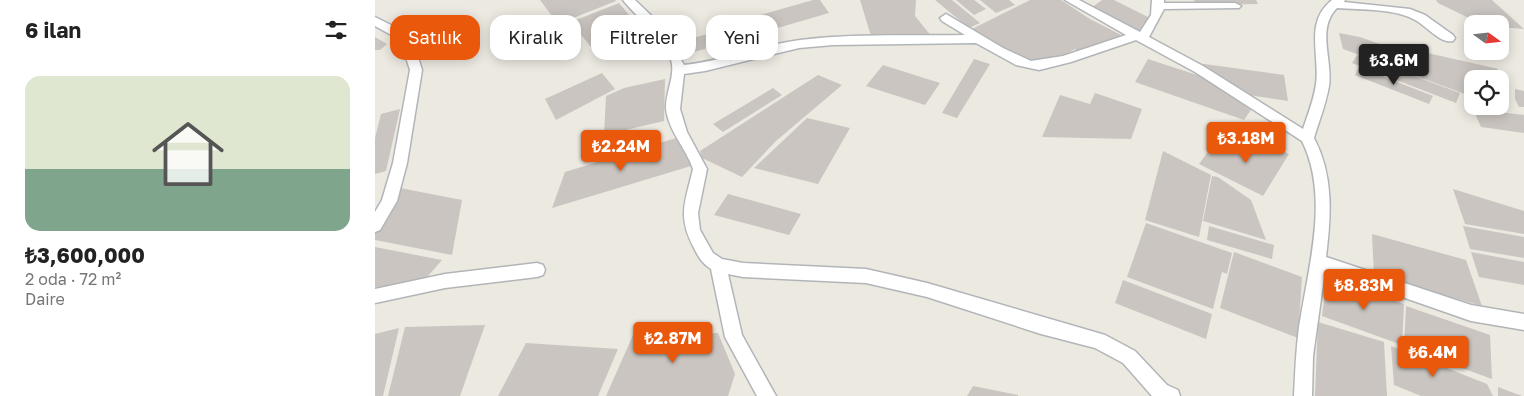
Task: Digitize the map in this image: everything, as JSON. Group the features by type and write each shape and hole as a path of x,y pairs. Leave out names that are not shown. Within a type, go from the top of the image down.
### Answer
{"street":[{"path":"629,0 657,29 671,49 679,70 673,109 680,133 701,169 690,213 692,230 707,258 718,265 743,270 866,276 927,290 1041,326 1099,341 1129,357 1161,392 1171,396"},
{"path":"1071,0 1199,69 1307,138 1316,148 1322,187 1318,261 1305,350 1303,396"},
{"path":"1307,138 1323,83 1319,31 1325,12 1336,2 1406,11 1421,18 1449,38"},
{"path":"946,18 1015,60 1031,66 1037,66 1140,37 1156,17 1159,3 1235,6"},
{"path":"375,22 399,34 410,51 416,70 400,163 389,201 375,226"},
{"path":"679,70 705,67 799,44 833,41 981,39"},
{"path":"1318,261 1471,313 1524,322"},
{"path":"718,265 734,337 767,396"},
{"path":"375,296 445,281 537,270"}],"building":[{"path":"540,0 616,1 581,15 551,15"},
{"path":"813,0 820,0 829,13 778,28 778,15 760,15"},
{"path":"860,0 916,0 915,16 932,37 871,36"},
{"path":"935,0 952,0 980,23 969,28"},
{"path":"956,0 974,0 986,9 974,15"},
{"path":"980,0 1009,0 1015,5 996,13"},
{"path":"1030,0 1061,0 1090,19 1121,35 1101,47 1097,44 1080,53 1075,49 1052,62 1046,58 1034,65 1017,59 972,29"},
{"path":"1102,0 1114,0 1150,18 1141,34 1091,8"},
{"path":"1194,0 1256,0 1258,4 1196,5"},
{"path":"1436,0 1492,0 1509,15 1464,16 1438,3"},
{"path":"619,3 629,15 591,15 591,47 581,35 581,18"},
{"path":"1509,15 1524,29 1509,28"},
{"path":"1339,33 1360,37 1419,58 1411,74 1343,49"},
{"path":"706,34 706,49 696,51 696,37"},
{"path":"375,37 387,44 380,50 375,50"},
{"path":"1423,52 1498,69 1464,70 1464,94 1413,75"},
{"path":"1357,55 1460,93 1456,103 1352,63"},
{"path":"974,59 990,64 957,118 942,113"},
{"path":"1148,59 1203,77 1251,110 1244,120 1135,82"},
{"path":"1197,63 1284,75 1288,101 1248,95"},
{"path":"883,65 940,83 925,105 866,86"},
{"path":"1359,67 1433,96 1429,104 1355,75"},
{"path":"602,73 615,89 556,120 545,99"},
{"path":"818,75 842,85 776,141 742,177 702,158 700,151"},
{"path":"665,79 664,121 604,135 606,96 624,88"},
{"path":"773,88 782,95 723,132 713,124"},
{"path":"1515,89 1524,91 1524,107 1519,107 1515,99"},
{"path":"1095,93 1142,109 1131,139 1042,137 1060,95 1090,104"},
{"path":"400,109 386,171 375,174 375,138 381,114"},
{"path":"1509,113 1524,115 1524,133 1481,127 1476,115 1509,115"},
{"path":"807,118 850,128 818,184 754,168"},
{"path":"1224,137 1255,151 1262,141 1289,154 1263,196 1199,164 1210,149 1214,151"},
{"path":"676,138 691,166 552,208 565,172"},
{"path":"1163,151 1211,175 1199,237 1145,220"},
{"path":"1212,176 1218,177 1251,200 1266,240 1203,221"},
{"path":"400,188 462,200 452,255 375,240 375,229"},
{"path":"1453,189 1524,211 1524,234 1465,224"},
{"path":"728,194 801,214 789,235 714,215"},
{"path":"1146,223 1232,253 1227,274 1222,272 1213,309 1127,277"},
{"path":"1209,226 1274,245 1272,259 1207,240"},
{"path":"1463,226 1524,237 1524,258 1470,249"},
{"path":"1372,234 1466,260 1482,306 1374,275"},
{"path":"375,247 442,260 421,284 375,294"},
{"path":"1234,252 1302,277 1298,338 1220,308"},
{"path":"1471,252 1524,262 1524,285 1479,277"},
{"path":"1327,277 1404,304 1402,345 1322,316"},
{"path":"1123,280 1212,314 1206,339 1115,303"},
{"path":"1406,306 1490,335 1492,379 1404,347"},
{"path":"1318,322 1384,342 1387,396 1315,396"},
{"path":"694,324 691,334 718,333 735,374 728,396 606,396 637,326"},
{"path":"485,325 460,396 388,396 405,327"},
{"path":"399,328 383,396 375,396 375,334"},
{"path":"526,343 618,349 598,396 498,396"},
{"path":"1391,346 1487,384 1493,396 1421,396 1394,385"},
{"path":"973,386 1018,395 1018,396 967,396"},
{"path":"1498,387 1522,396 1498,396"}]}
